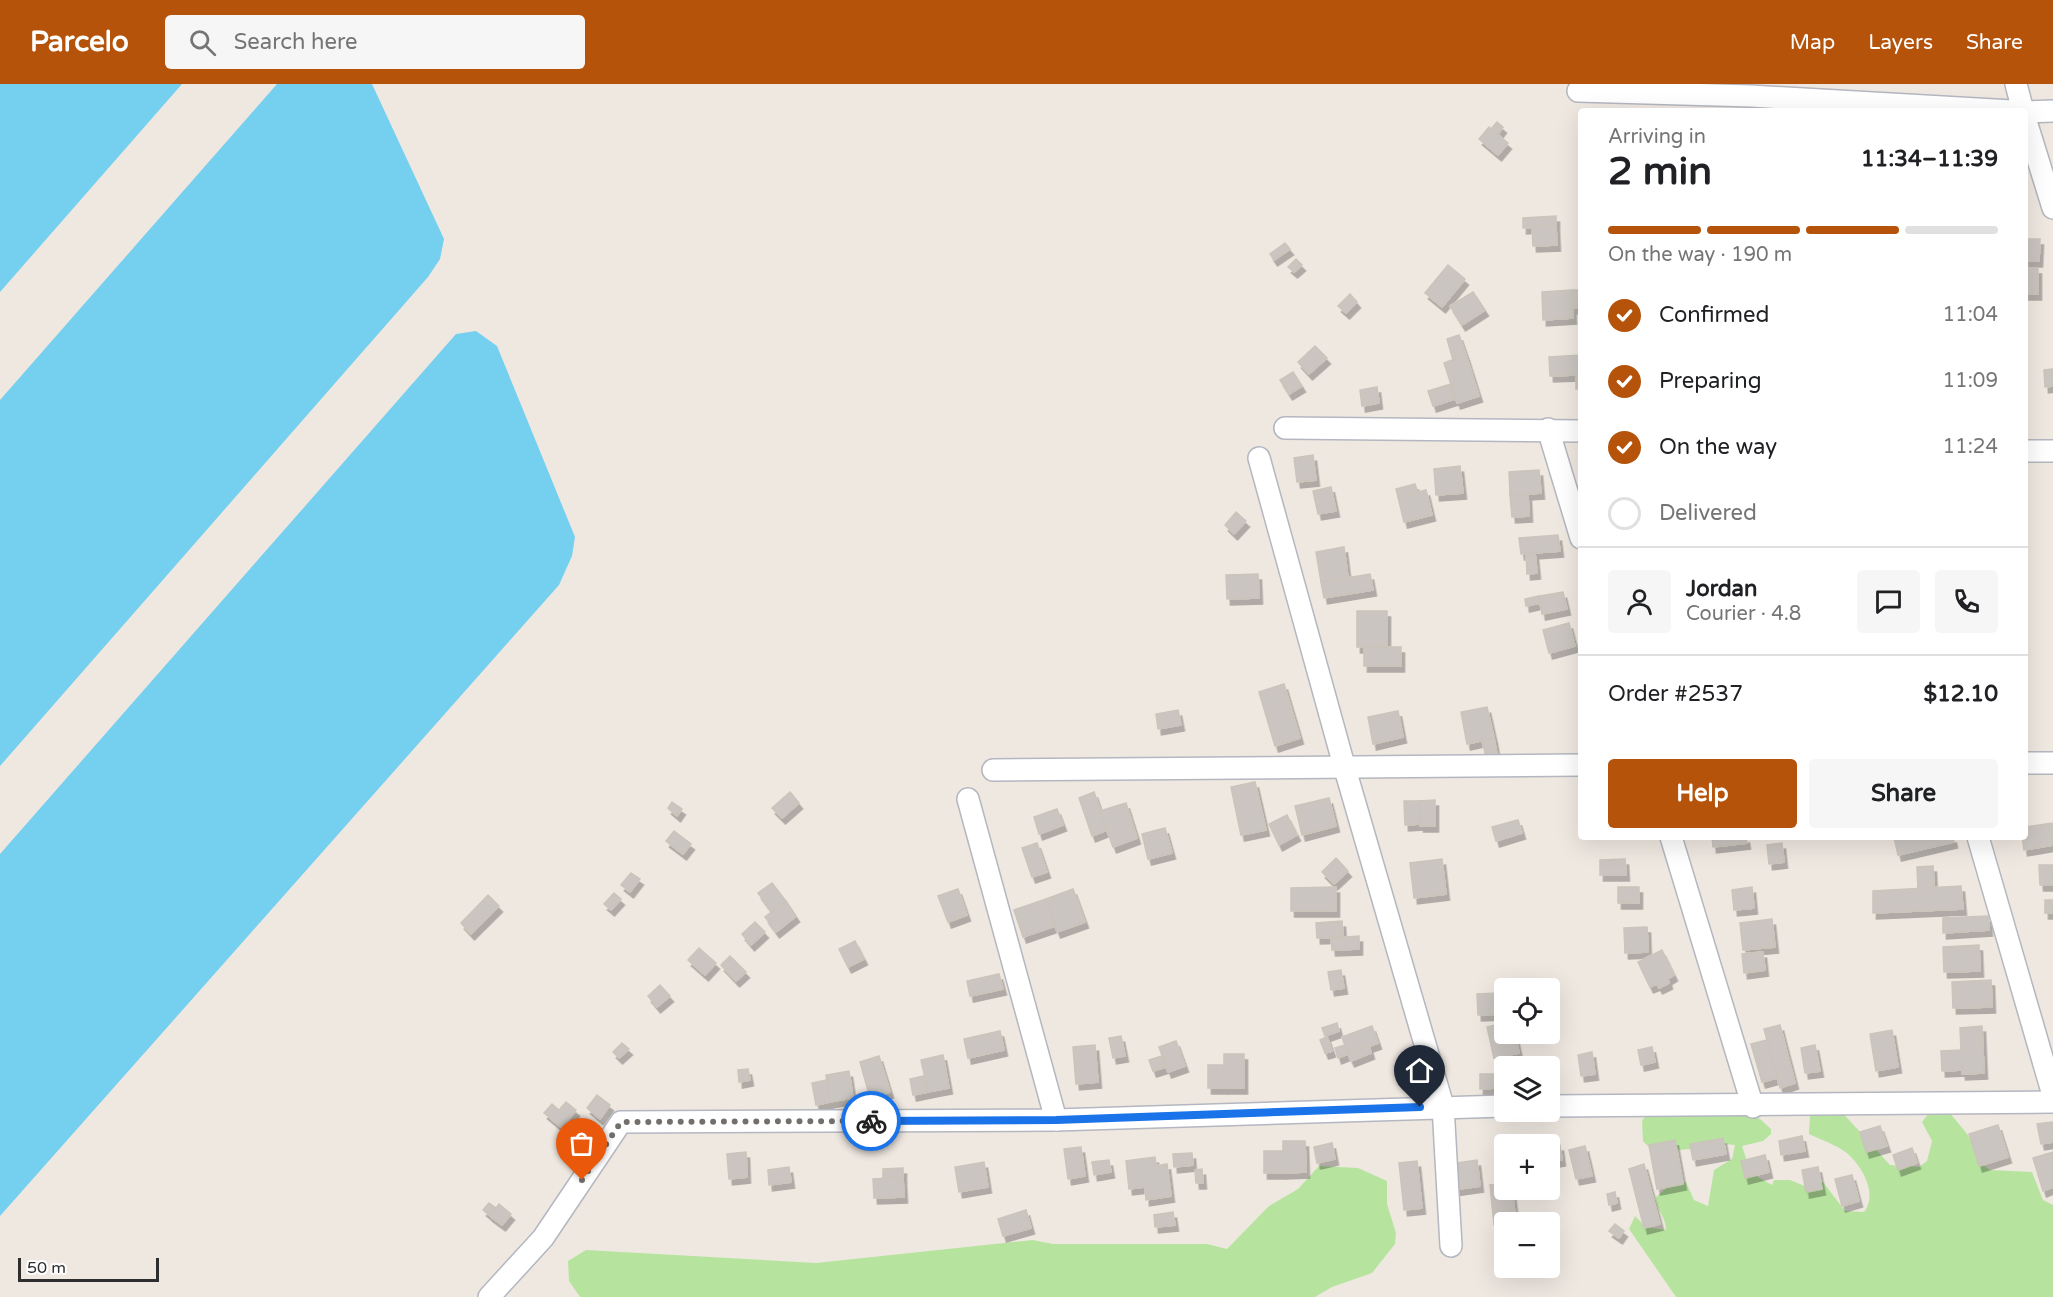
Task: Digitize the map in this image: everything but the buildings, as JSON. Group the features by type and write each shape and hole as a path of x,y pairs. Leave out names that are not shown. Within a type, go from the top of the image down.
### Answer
{"street":[{"path":"2016,84 2023,108"},
{"path":"1578,91 1956,108"},
{"path":"2028,111 2053,111"},
{"path":"2028,128 2053,208"},
{"path":"1285,428 1578,431"},
{"path":"1548,429 1578,528"},
{"path":"2028,451 2053,451"},
{"path":"1259,458 1345,769 1443,1106 1451,1246"},
{"path":"2028,763 2053,763"},
{"path":"993,770 1345,769 1578,765"},
{"path":"968,799 1056,1120"},
{"path":"1672,840 1753,1107"},
{"path":"1979,840 2053,1095"},
{"path":"1560,1106 1753,1107 2053,1102"},
{"path":"489,1297 543,1238 621,1122 1056,1120 1494,1106"}],"green space":[{"path":"1840,1110 1890,1165 1919,1167 1927,1161 1932,1141 1922,1122 1929,1113 1949,1112 1968,1135 1982,1164 1990,1170 2032,1172 2043,1200 2053,1205 2053,1297 1676,1297 1629,1229 1635,1216 1646,1227 1666,1230 1656,1197 1671,1184 1686,1182 1694,1200 1708,1206 1714,1170 1732,1159 1735,1145 1698,1142 1690,1149 1653,1152 1643,1141 1642,1121 1647,1113 1750,1115 1760,1119 1771,1129 1771,1134 1763,1141 1742,1146 1751,1173 1772,1185 1774,1180 1790,1180 1812,1189 1818,1182 1823,1182 1845,1211 1864,1212 1868,1206 1869,1191 1861,1169 1843,1150 1809,1134 1810,1114"},
{"path":"1319,1166 1358,1168 1387,1181 1387,1204 1396,1233 1395,1244 1372,1273 1332,1287 1315,1297 580,1297 569,1281 568,1261 586,1250 816,1263 1033,1240 1053,1244 1207,1244 1227,1249 1269,1206 1298,1189"}],"water":[{"path":"0,84 182,84 0,292"},
{"path":"277,84 372,84 444,239 440,259 428,277 0,766 0,400"},
{"path":"476,331 497,346 575,537 572,556 559,585 0,1216 0,854 456,334"}],"way so far":[{"path":"582,1180 621,1122 871,1121"}],"route":[{"path":"871,1121 1056,1120 1420,1107"}]}
